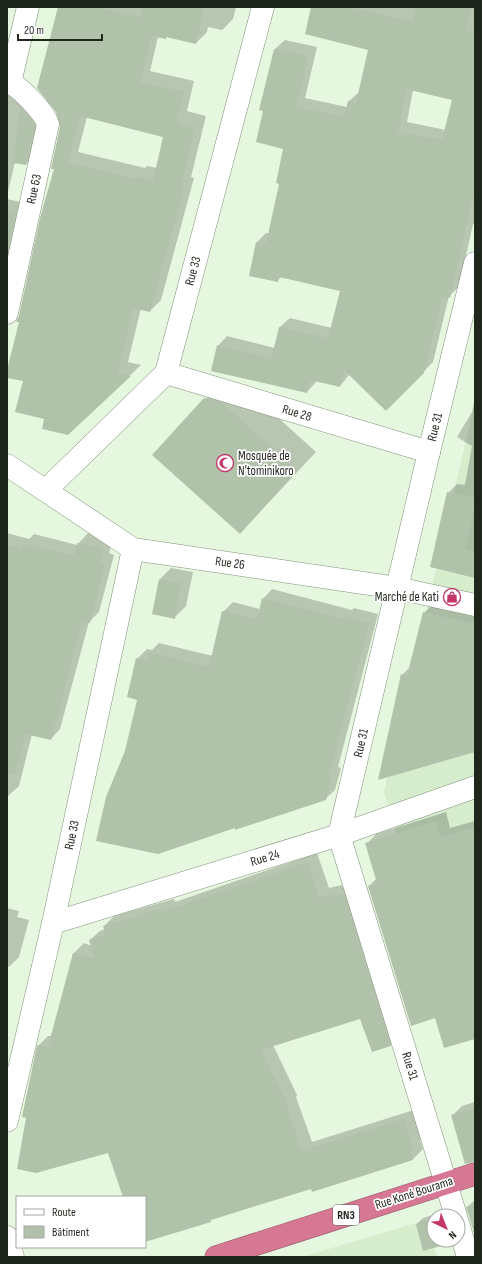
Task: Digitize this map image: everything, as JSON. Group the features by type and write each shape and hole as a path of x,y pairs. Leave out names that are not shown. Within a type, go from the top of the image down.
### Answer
{"highway":[{"name":"Rue Koné Bourama","path":"216,1257 475,1174"}],"street":[{"path":"9,82 28,7"},
{"name":"Rue 33","path":"166,373 262,7"},
{"name":"Rue 63","path":"7,313 48,124 45,115 38,107 9,82"},
{"name":"Rue 31","path":"454,1208 339,835 429,452 468,318 475,263"},
{"path":"46,490 166,373"},
{"name":"Rue 28","path":"166,373 429,452"},
{"name":"Rue 26","path":"7,465 133,549 397,588 475,605"},
{"name":"Rue 33","path":"7,1120 15,1052 53,923 133,549"},
{"name":"Rue 24","path":"53,923 339,835 475,787"},
{"path":"7,1237 13,1257"}],"shaded area":[{"name":"Marché de Kati","path":"475,402 475,949 433,960 384,792"},
{"path":"426,1220 426,1248 434,1248 437,1257 302,1257"}],"building":[{"path":"58,7 98,7 140,17 142,7 204,7 196,44 166,37 166,39 151,36 140,82 184,92 177,122 195,127 181,188 184,189 150,312 133,308 118,373 131,376 68,435 42,429 44,419 15,412 23,381 7,378 7,370 19,322 16,322 19,316 40,218 54,169 51,169 60,127 56,112 37,88","holes":["80,116 163,137 153,181 135,176 135,179 68,163"]},
{"path":"311,7 347,7 413,21 416,7 472,7 466,30 475,32 475,186 450,298 442,296 424,373 386,411 344,370 340,387 310,380 307,393 211,371 217,345 269,358 270,355 272,356 279,327 328,338 340,291 279,277 278,282 249,276 256,242 266,244 279,184 276,183 283,149 256,142 263,111 259,110 274,49 308,56 296,107 344,117 348,101 356,103 368,50 305,34","holes":["406,89 452,100 442,140 398,132"]},
{"path":"20,107 35,126 26,165 13,163"},
{"path":"7,210 16,213 7,254"},
{"name":"Mosquée de N'tominikoro","path":"204,398 222,403 297,471 240,534 152,455"},
{"path":"447,492 475,497 475,506 466,549 475,551 475,578 430,567"},
{"path":"77,543 103,549 100,563 105,564 90,623 82,622 51,740 25,734 15,774 7,773 7,545 22,549 23,544 74,556"},
{"path":"159,579 181,583 175,619 152,614"},
{"path":"262,598 344,619 344,616 369,623 329,776 332,777 326,800 158,854 96,841 106,797 125,751 137,700 127,697 136,658 147,661 149,652 209,667 222,611 257,620"},
{"path":"423,612 475,624 475,752 378,780 401,674 407,676"},
{"path":"436,821 440,837 475,827 475,1039 444,1048 435,1018 411,1026 368,886 377,883 365,843"},
{"path":"308,862 319,898 333,894 333,897 344,894 391,1046 372,1052 360,1019 261,1050 288,1106 286,1106 302,1151 404,1119 414,1149 410,1150 413,1160 312,1192 311,1189 146,1242 146,1196 123,1196 108,1153 36,1173 17,1169 26,1118 22,1117 37,1045 48,1047 73,953 95,959 89,940 106,935 103,926 164,908 165,911"},
{"path":"475,1108 475,1162 465,1164 451,1115"},
{"path":"475,1204 475,1236 466,1207"},
{"path":"426,1221 426,1248 434,1248 423,1251 416,1224"}],"place":[{"name":"Mosquée de N'tominikoro","path":"225,463"},
{"name":"Marché de Kati","path":"452,597"}]}
